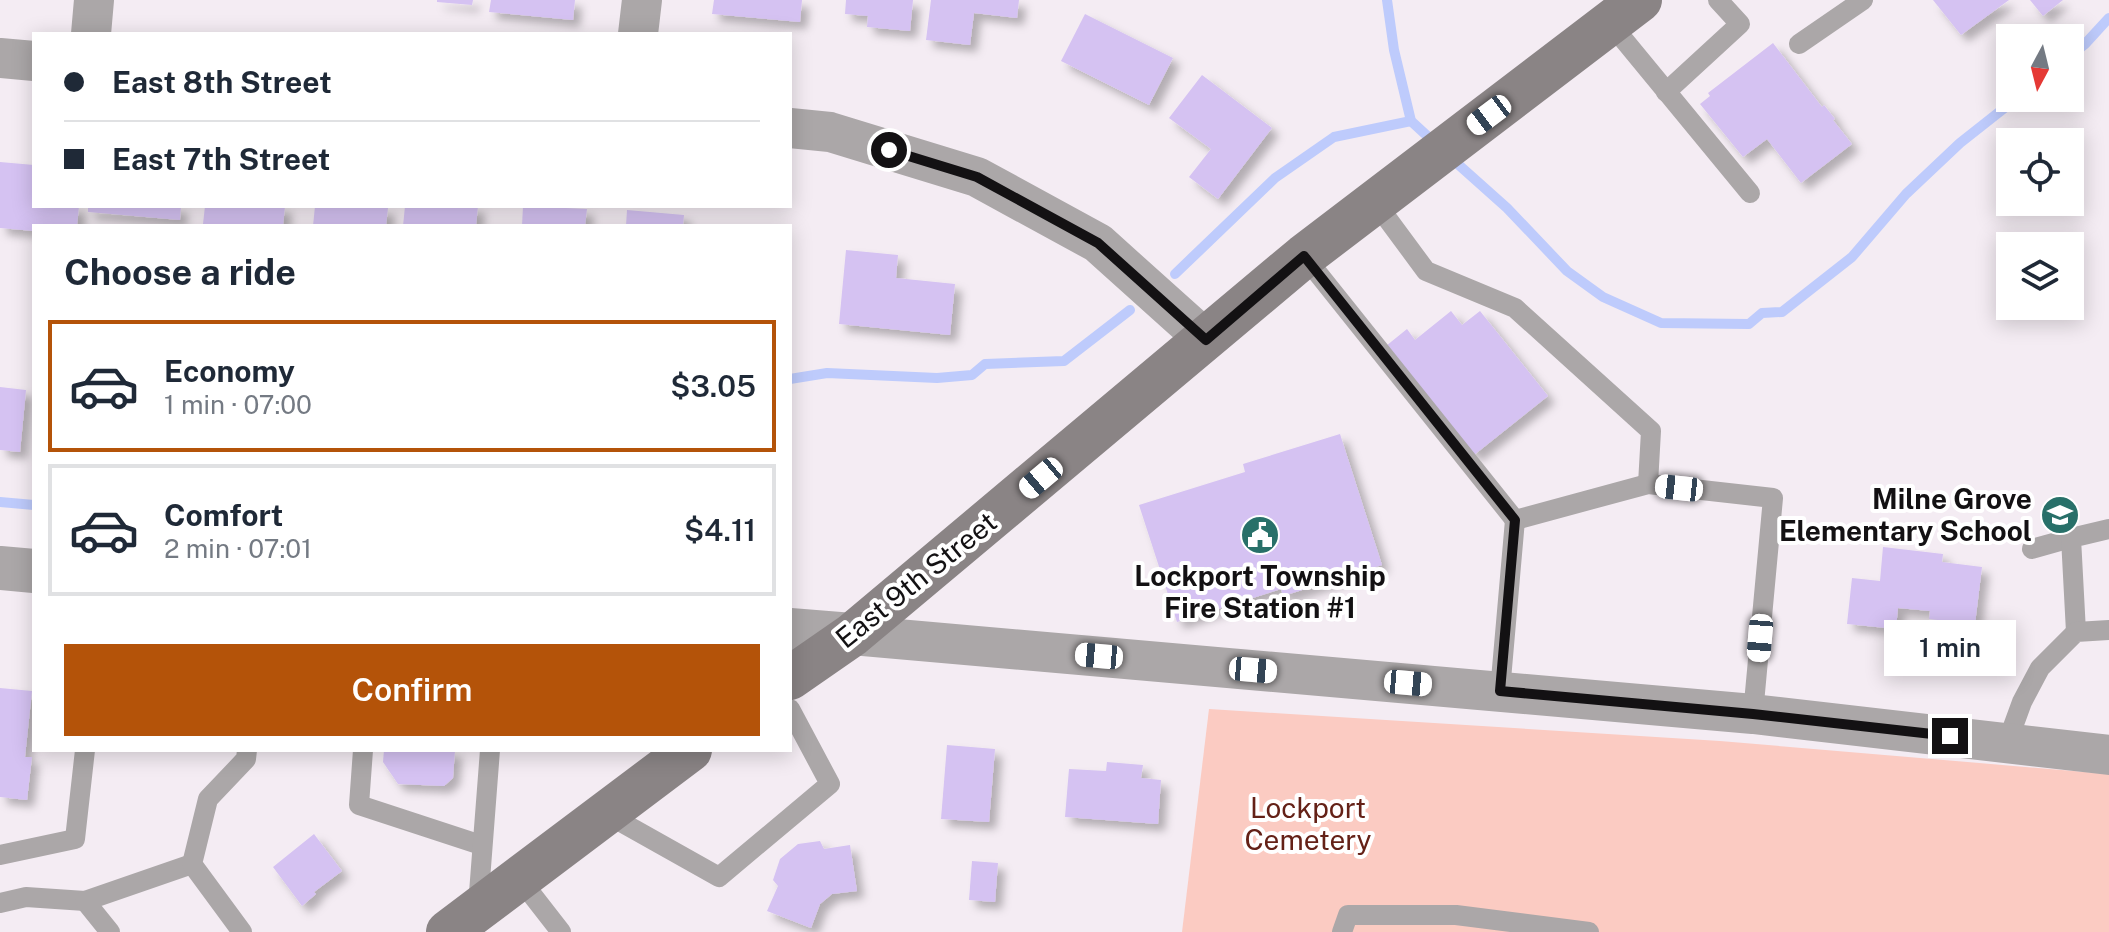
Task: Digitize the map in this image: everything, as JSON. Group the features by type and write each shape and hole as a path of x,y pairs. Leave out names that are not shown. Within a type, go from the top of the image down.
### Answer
{"main road":[{"name":"East 9th Street","path":"792,677 852,635 1304,256 1625,11"},
{"path":"463,921 687,752"}],"street":[{"path":"91,32 94,0"},
{"path":"638,32 642,0"},
{"path":"0,58 32,61"},
{"path":"792,128 830,132 977,177 1098,243 1206,340"},
{"path":"0,568 32,571"},
{"path":"792,630 1753,714 2109,755"}],"lane":[{"path":"1666,92 1740,24 1718,0"},
{"path":"1799,44 1863,0"},
{"path":"1625,11 1666,92 1750,193"},
{"path":"1375,202 1426,271 1515,308 1651,431 1648,484"},
{"path":"1304,256 1515,520 1500,691"},
{"path":"1515,520 1648,484 1773,498 1753,714"},
{"path":"2032,549 2109,529"},
{"path":"2071,538 2076,632"},
{"path":"2007,743 2022,702 2040,668 2076,632 2109,630"},
{"path":"605,813 719,877 830,784 792,713"},
{"path":"0,855 75,839 85,752"},
{"path":"192,864 208,799 246,759 247,752"},
{"path":"363,752 359,805 481,845"},
{"path":"463,921 481,845 490,752"},
{"path":"0,903 26,897 85,901 192,864"},
{"path":"192,864 242,932"},
{"path":"519,878 561,932"},
{"path":"85,901 110,932"},
{"path":"1342,932 1348,915 1456,915 1589,932"}],"green space":[{"name":"Lockport Cemetery","path":"1209,709 1720,741 2109,774 2109,932 1182,932"}],"building":[{"path":"437,0 473,0 472,5"},
{"path":"491,0 575,0 573,20 489,12"},
{"path":"714,0 802,0 800,22 712,14"},
{"path":"846,0 913,0 910,31 867,27 868,16 845,14"},
{"path":"931,0 1019,0 1017,18 974,13 970,45 926,40"},
{"path":"1933,0 2009,0 1961,35"},
{"path":"2030,0 2063,0 2043,16"},
{"path":"1085,14 1173,58 1149,105 1061,61"},
{"path":"1773,43 1852,144 1801,183 1767,139 1743,157 1700,104 1710,96 1708,93"},
{"path":"1202,75 1272,128 1218,199 1189,177 1211,149 1169,118"},
{"path":"0,162 32,165 32,208 79,208 77,224 32,224 32,231 0,228"},
{"path":"88,208 181,208 180,220 88,212"},
{"path":"205,208 285,208 283,224 203,224"},
{"path":"315,208 388,208 386,224 313,224"},
{"path":"405,208 478,208 476,224 403,224"},
{"path":"523,208 587,209 585,224 522,224"},
{"path":"627,210 684,215 683,224 626,224"},
{"path":"846,250 898,255 896,278 955,284 950,335 839,324"},
{"path":"1451,311 1462,325 1480,311 1548,396 1474,455 1386,346 1407,329 1415,340"},
{"path":"0,387 26,390 20,452 0,450"},
{"name":"Lockport Township Fire Station #1","path":"1340,434 1382,565 1283,596 1281,589 1177,622 1139,505 1245,472 1243,464"},
{"path":"1883,547 1943,554 1942,562 1982,567 1975,624 1929,619 1930,611 1898,608 1896,629 1847,624 1852,578 1880,581"},
{"path":"0,688 32,691 25,757 32,757 27,800 0,797"},
{"path":"947,745 995,749 989,822 941,819"},
{"path":"384,752 455,752 453,778 444,786 398,784 383,762"},
{"path":"1107,762 1143,765 1141,778 1161,780 1158,824 1065,817 1069,769 1106,771"},
{"path":"314,834 342,871 314,892 316,894 302,906 273,867"},
{"path":"820,841 824,849 850,845 857,891 832,894 820,904 811,928 767,911 778,886 773,880 780,859 798,844"},
{"path":"972,861 998,863 995,902 969,900"}],"waterway":[{"path":"1387,0 1394,50 1411,121 1436,144"},
{"path":"2084,45 2109,18"},
{"path":"1451,158 1507,208 1567,271 1603,297 1661,323 1749,324 1762,313 1782,312 1852,257 1906,194 1960,143 1999,112"},
{"path":"1175,274 1275,178 1334,137 1411,121"},
{"path":"792,379 827,373 937,378 972,375 985,364 1064,361 1130,310"},
{"path":"0,502 32,505"}],"place":[{"name":"Milne Grove Elementary School","path":"2060,515"},
{"name":"Lockport Township Fire Station #1","path":"1260,535"}],"route":[{"path":"889,150 977,177 1098,243 1206,340 1304,256 1515,520 1500,691 1950,736"}]}
